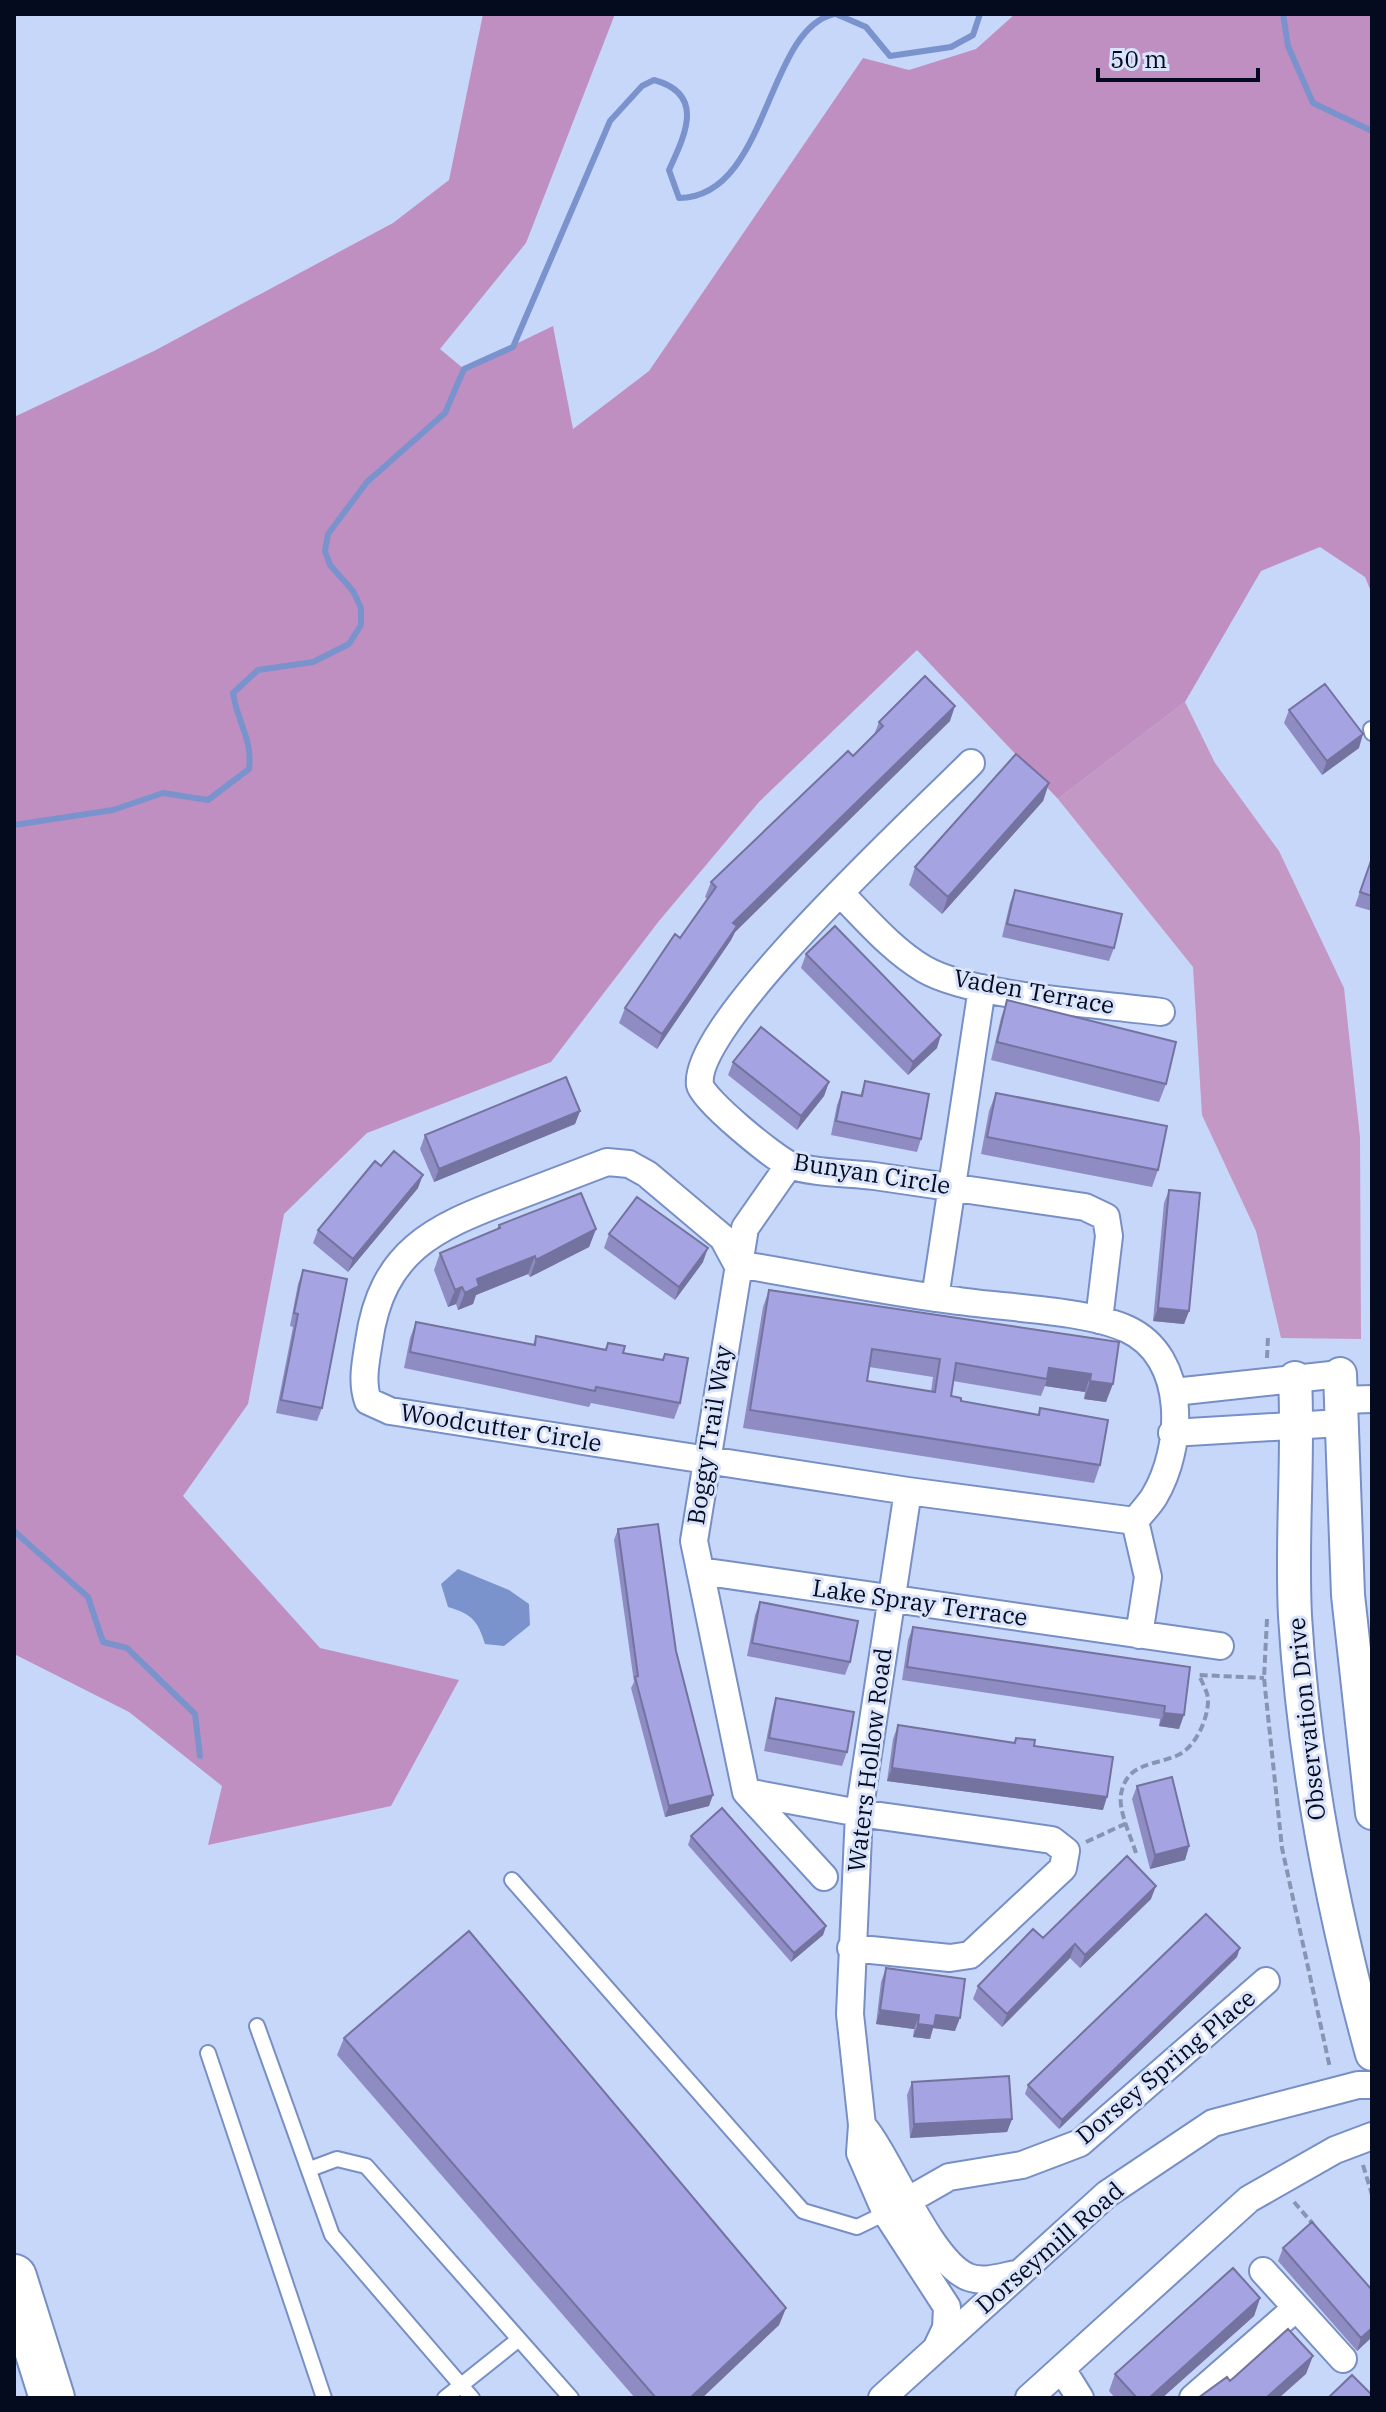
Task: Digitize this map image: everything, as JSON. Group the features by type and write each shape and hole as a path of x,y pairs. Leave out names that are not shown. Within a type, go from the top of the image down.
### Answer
{"highway":[{"path":"14,2277 52,2398"}],"street":[{"name":"Bunyan Circle","path":"971,763 749,992 712,1042 700,1070 700,1088 710,1103 789,1165 1085,1207 1106,1217 1109,1236 1099,1320"},
{"name":"Vaden Terrace","path":"841,894 901,953 926,970 982,988 1161,1012"},
{"path":"935,1298 982,988"},
{"name":"Woodcutter Circle","path":"737,1264 723,1238 647,1174 629,1164 607,1162 455,1220 424,1237 386,1283 373,1313 364,1379 368,1401 376,1406 705,1461 1135,1521"},
{"name":"Boggy Trail Way","path":"746,1792 694,1541 745,1228 789,1165"},
{"path":"737,1264 935,1298 1099,1320 1129,1330 1152,1349 1168,1369 1174,1392 1172,1433 1165,1468 1154,1496 1135,1521 1148,1577 1139,1635"},
{"path":"1174,1392 1295,1378 1348,1399"},
{"name":"Observation Drive","path":"1295,1378 1295,1613 1307,1750 1321,1847 1372,2054"},
{"path":"1172,1433 1296,1424 1348,1399"},
{"path":"1348,1399 1348,1595 1372,1813"},
{"name":"Waters Hollow Road","path":"908,1491 859,1813 850,2014 862,2125 860,2153 897,2207 947,2307 946,2328 937,2347"},
{"name":"Lake Spray Terrace","path":"700,1571 1220,1646"},
{"path":"746,1792 859,1813 1052,1840 1066,1851 1063,1868 970,1955 950,1958 851,1948"},
{"path":"746,1792 824,1877"},
{"name":"Dorsey Spring Place","path":"897,2207 949,2177 1022,2165 1053,2156 1080,2143 1266,1981"},
{"name":"Dorseymill Road","path":"882,2398 1107,2194 1213,2123 1358,2085 1372,2085"},
{"path":"1032,2397 1249,2199 1335,2150 1372,2136"},
{"name":"Waters Hollow Road","path":"897,2207 966,2276 985,2281 1019,2273"},
{"path":"1263,2271 1343,2359"},
{"path":"1193,2398 1296,2308"},
{"path":"1062,2369 1080,2398"}],"lane":[{"path":"512,1880 803,2211 857,2227 897,2207"},
{"path":"257,2026 332,2235 472,2398"},
{"path":"208,2053 324,2398"},
{"path":"310,2169 337,2159 366,2166 571,2398"},
{"path":"445,2398 519,2339"}],"path":[{"path":"1136,1853 1120,1797 1126,1779 1138,1767 1178,1756 1192,1745 1203,1725 1208,1698 1199,1675 1264,1678"},
{"path":"1066,1851 1127,1823"},
{"path":"1363,2166 1372,2195"},
{"path":"1294,2202 1314,2225"}],"shaded area":[{"path":"483,14 615,14 526,243 440,349 464,369 553,326 573,429 649,371 863,58 909,70 976,49 1015,14 1372,14 1372,594 1365,577 1320,547 1261,571 1185,702 1058,799 917,650 759,802 659,921 551,1062 367,1133 284,1214 248,1404 183,1496 320,1648 459,1680 391,1806 208,1845 222,1786 129,1712 14,1654 14,417 154,351 393,223 449,180"},
{"path":"1185,702 1215,763 1279,851 1344,988 1360,1137 1361,1339 1281,1338 1256,1231 1202,1115 1193,967 1058,799"}],"water":[{"path":"458,1569 509,1590 529,1604 530,1625 504,1646 485,1644 473,1620 463,1612 448,1607 441,1584"}],"building":[{"path":"925,676 955,706 733,923 737,926 662,1034 625,1008 675,934 680,938 716,887 711,882 848,751 853,756 883,726 879,722"},
{"path":"1325,684 1363,734 1327,761 1289,710"},
{"path":"1016,754 1049,783 948,897 915,867"},
{"path":"1372,858 1372,896 1360,892"},
{"path":"1015,890 1122,914 1114,948 1007,924"},
{"path":"835,926 941,1035 913,1062 806,954"},
{"path":"1007,1000 1176,1042 1166,1084 997,1042"},
{"path":"761,1027 829,1082 801,1116 733,1062"},
{"path":"566,1077 580,1111 439,1169 425,1135"},
{"path":"865,1081 929,1094 921,1139 836,1121 842,1092 862,1096"},
{"path":"996,1093 1167,1126 1158,1170 987,1137"},
{"path":"394,1151 423,1175 353,1259 318,1230 375,1161 381,1166"},
{"path":"1169,1190 1200,1193 1189,1311 1158,1308"},
{"path":"581,1193 596,1229 536,1260 535,1256 477,1279 479,1286 465,1293 462,1287 455,1290 440,1253 500,1228 499,1225"},
{"path":"637,1197 708,1248 679,1287 609,1234"},
{"path":"303,1270 347,1279 322,1408 281,1400 298,1314 294,1313"},
{"path":"769,1290 1119,1342 1113,1384 1090,1381 1091,1374 1049,1368 1047,1379 956,1363 951,1396 961,1398 961,1401 1039,1415 1040,1408 1108,1420 1100,1465 750,1410","holes":["872,1349 940,1359 935,1392 867,1381"]},
{"path":"416,1322 535,1345 536,1336 606,1350 608,1343 625,1346 623,1353 663,1360 665,1354 688,1358 680,1403 596,1387 595,1391 410,1352"},
{"path":"658,1524 676,1651 713,1795 669,1806 635,1677 638,1676 618,1529"},
{"path":"760,1602 858,1621 850,1662 752,1643"},
{"path":"913,1627 1190,1667 1184,1715 1164,1713 1165,1706 907,1667"},
{"path":"776,1698 854,1712 847,1752 769,1738"},
{"path":"898,1725 1015,1743 1016,1738 1035,1740 1034,1746 1113,1757 1107,1797 892,1768"},
{"path":"1172,1777 1189,1846 1155,1855 1137,1786"},
{"path":"722,1808 826,1926 794,1953 691,1836"},
{"path":"1127,1856 1156,1886 1085,1955 1075,1944 1007,2014 978,1986 1033,1929 1043,1938"},
{"path":"1206,1914 1240,1948 1062,2120 1028,2085"},
{"path":"469,1931 786,2308 690,2398 656,2398 344,2038"},
{"path":"886,1968 965,1979 960,2018 936,2015 934,2026 918,2024 919,2015 880,2010"},
{"path":"1009,2076 1012,2119 914,2124 912,2082"},
{"path":"1312,2222 1372,2290 1372,2328 1361,2338 1283,2248"},
{"path":"1233,2268 1260,2298 1149,2398 1137,2398 1115,2374"},
{"path":"1288,2329 1313,2356 1266,2398 1198,2398 1227,2377 1230,2381"},
{"path":"1352,2375 1372,2398 1328,2398"}],"waterway":[{"path":"14,825 113,810 163,793 208,800 249,769 247,739 233,693 258,670 313,662 349,644 361,625 361,608 353,591 330,565 325,551 328,534 367,482 445,413 464,369 513,347 610,121 642,86 654,80 670,86 681,95 687,117 681,143 669,170 679,198 709,190 731,171 749,144 793,49 811,26 834,14"},
{"path":"836,14 866,27 890,56 951,47 973,35 980,14"},
{"path":"1283,14 1288,46 1313,103 1372,131"},
{"path":"14,1531 88,1597 103,1642 127,1648 195,1714 200,1756"}]}
